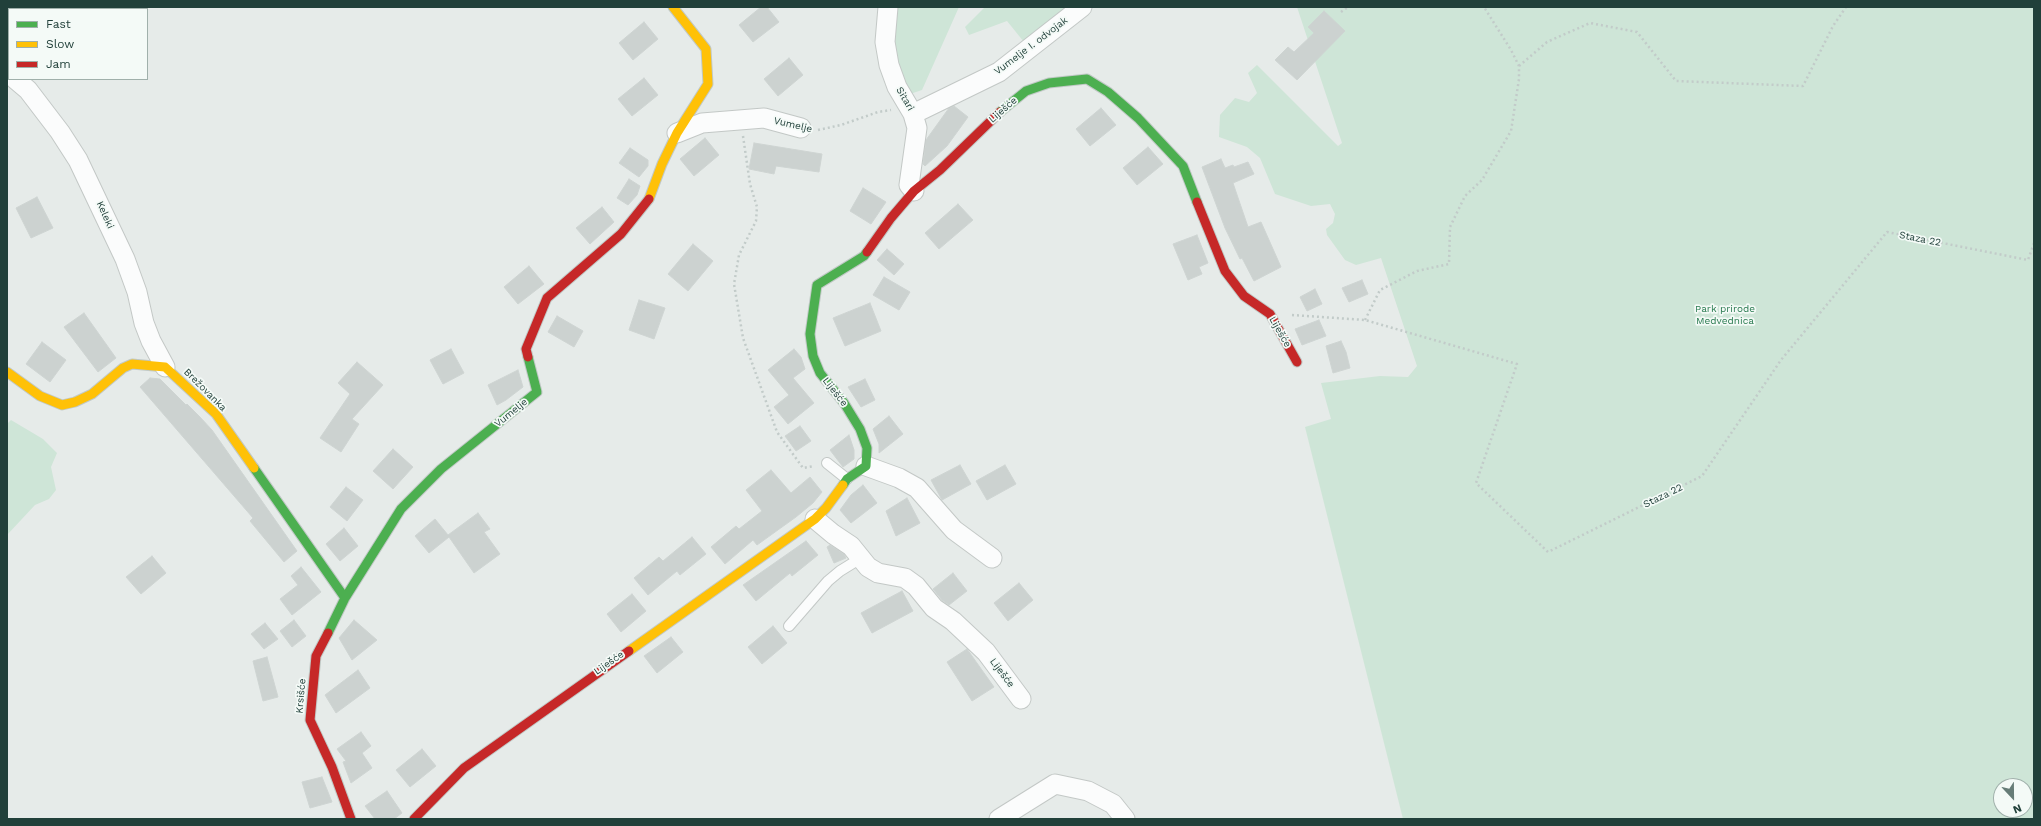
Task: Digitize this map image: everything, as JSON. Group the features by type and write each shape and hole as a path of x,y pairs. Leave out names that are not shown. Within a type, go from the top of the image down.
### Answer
{"street":[{"name":"Vumelje","path":"346,598 401,509 441,469 537,392 526,349 547,298 620,234 648,201 662,164 677,133 708,84 706,49 673,7"},
{"name":"Sitari","path":"888,7 885,42 889,65 897,87 911,111 917,128 910,185 914,191"},
{"name":"Vumelje I. odvojak","path":"911,111 999,72 1082,7"},
{"name":"Liješće","path":"414,819 464,768 815,519 826,508 847,479 866,466 867,448 860,429 844,403 820,374 813,356 810,334 817,285 864,256 891,218 914,191 940,170 1009,103 1026,91 1049,83 1087,79 1108,92 1138,118 1183,166 1225,272 1244,296 1270,314 1297,362"},
{"name":"Keleki","path":"16,80 28,90 60,132 78,160 125,259 137,292 144,323 151,341 165,367"},
{"name":"Vumelje","path":"677,133 702,123 764,118 801,128"},
{"path":"7,372 40,396 62,405 75,402 92,394 123,368 132,364 165,367"},
{"name":"Brežovanka","path":"165,367 216,414 346,598"},
{"path":"866,466 898,478 917,488 954,530 978,546 992,558"},
{"name":"Liješće","path":"815,519 833,534 851,546 868,567 878,573 905,578 916,586 934,608 953,621 986,652 1021,699"},
{"name":"Krsišće","path":"346,598 316,656 310,720 332,766 352,819"},
{"path":"999,819 1055,784 1088,791 1113,804 1125,819"}],"lane":[{"path":"827,463 847,479"},
{"path":"789,626 828,581 840,571 861,558"}],"path":[{"path":"1341,12 1348,7"},
{"path":"1270,314 1365,320 1380,290 1417,271 1449,264 1450,228 1465,196 1482,180 1511,131 1519,79 1519,66 1511,50 1484,7"},
{"path":"1519,66 1547,42 1590,23 1637,32 1676,81 1803,86 1833,26 1846,7"},
{"name":"Vumelje","path":"801,128 819,130 841,125 878,112 911,111"},
{"path":"741,120 746,163 757,207 756,221 739,254 734,284 743,338 777,432 803,468 827,463"},
{"name":"Staza 22","path":"1365,320 1517,364 1476,483 1548,552 1702,476 1781,360 1887,232 2028,260 2034,243"}],"green space":[{"path":"895,7 959,7 922,90 910,94 902,87 891,45"},
{"path":"985,7 1075,7 1024,42 1007,21 969,35 965,27"},
{"name":"Park prirode Medvednica","path":"1297,7 2034,7 2034,819 1403,819 1305,427 1331,419 1321,383 1380,376 1408,377 1417,366 1381,258 1356,265 1345,260 1327,235 1326,229 1333,223 1335,214 1330,204 1311,206 1275,194 1260,158 1247,147 1219,137 1220,115 1235,98 1249,102 1257,93 1248,73 1257,65 1338,146 1342,143"},
{"path":"11,420 43,439 57,453 51,467 56,490 49,499 35,505 7,535 7,424"}],"building":[{"path":"761,7 767,7 779,22 753,42 739,25"},
{"path":"1324,11 1345,31 1297,80 1275,60 1288,47 1294,52 1314,33 1308,27"},
{"path":"644,22 658,39 633,60 619,43"},
{"path":"789,58 803,75 778,96 764,79"},
{"path":"644,78 658,95 632,116 618,99"},
{"path":"954,106 968,117 947,146 925,166 923,164 926,140 949,108"},
{"path":"1101,108 1116,125 1090,146 1076,129"},
{"path":"705,138 719,155 694,176 680,159"},
{"path":"754,143 822,154 819,172 776,166 774,174 749,169"},
{"path":"1148,147 1163,164 1137,185 1123,168"},
{"path":"630,148 648,160 648,166 639,177 619,163"},
{"path":"1221,159 1225,168 1233,165 1234,167 1248,162 1254,174 1233,183 1248,227 1261,222 1281,267 1254,281 1242,258 1240,259 1225,228 1202,167"},
{"path":"629,179 640,186 637,195 628,205 617,198"},
{"path":"863,188 886,202 871,224 850,211"},
{"path":"37,197 53,228 31,238 16,208"},
{"path":"958,204 973,220 939,249 925,233"},
{"path":"602,207 614,222 590,244 576,228"},
{"path":"1197,235 1208,263 1199,267 1202,274 1188,280 1173,244"},
{"path":"693,244 713,261 688,291 668,274"},
{"path":"887,249 904,264 894,275 877,260"},
{"path":"529,266 544,284 518,304 504,287"},
{"path":"884,277 910,292 899,310 873,295"},
{"path":"1362,280 1368,294 1349,302 1342,288"},
{"path":"1315,289 1322,304 1307,311 1300,297"},
{"path":"639,300 665,308 654,339 629,330"},
{"path":"870,303 881,331 845,346 833,318"},
{"path":"84,313 116,358 98,372 64,327"},
{"path":"557,316 583,331 574,347 548,332"},
{"path":"1319,320 1326,336 1302,345 1295,329"},
{"path":"1341,341 1346,352 1350,368 1333,373 1326,346"},
{"path":"42,342 66,360 50,382 26,364"},
{"path":"451,349 464,373 443,384 430,360"},
{"path":"794,349 801,357 805,369 793,378 814,403 788,424 774,407 789,395 768,370"},
{"path":"357,362 383,385 352,419 359,424 341,452 320,438 350,394 338,383"},
{"path":"518,370 523,387 497,405 488,385"},
{"path":"150,378 160,379 212,430 297,551 284,562 250,521 253,518 140,387"},
{"path":"865,379 875,400 861,407 848,387"},
{"path":"889,416 903,434 879,453 879,444 873,429"},
{"path":"800,426 811,441 796,451 785,436"},
{"path":"849,435 854,450 854,459 843,467 830,450"},
{"path":"393,449 413,467 393,489 373,471"},
{"path":"960,465 971,484 942,500 931,480"},
{"path":"1005,465 1016,484 987,500 976,481"},
{"path":"771,470 791,493 810,477 822,492 813,503 796,517 757,545 753,540 725,564 711,547 736,526 739,529 762,511 746,490"},
{"path":"863,485 877,503 851,523 840,510 851,495"},
{"path":"346,487 363,500 347,521 330,507"},
{"path":"907,498 920,523 896,536 886,511"},
{"path":"478,513 490,529 484,532 500,554 474,573 449,537 429,553 415,536 435,519 448,535"},
{"path":"344,528 358,546 340,561 326,544"},
{"path":"692,537 706,554 680,575 677,571 648,595 634,578 659,557 663,561"},
{"path":"806,541 818,555 792,576 790,573 756,601 743,585"},
{"path":"830,545 844,554 846,558 834,563 827,547"},
{"path":"152,556 166,573 141,594 126,577"},
{"path":"301,567 321,592 292,615 280,599 298,585 291,576"},
{"path":"953,573 967,591 949,605 942,600 933,589"},
{"path":"1019,583 1033,600 1008,621 994,603"},
{"path":"902,591 913,611 872,633 861,613"},
{"path":"632,594 646,611 621,632 607,614"},
{"path":"294,620 306,636 292,647 280,631"},
{"path":"354,620 377,640 352,660 339,638"},
{"path":"265,623 278,639 264,649 251,634"},
{"path":"773,626 787,643 762,664 748,647"},
{"path":"671,637 683,652 657,673 644,656"},
{"path":"967,649 994,687 972,701 947,662"},
{"path":"267,657 278,697 263,701 253,661"},
{"path":"358,670 370,688 336,713 325,695"},
{"path":"361,732 371,746 362,753 372,768 351,783 343,762 346,761 337,749"},
{"path":"422,749 436,766 410,787 396,770"},
{"path":"322,777 332,802 310,808 302,782"},
{"path":"387,791 402,813 394,819 375,819 365,806"}],"traffic: fast":[{"path":"1000,112 1026,91 1049,83 1087,79 1108,92 1138,118 1183,166 1197,202"},
{"path":"843,485 847,479 866,466 867,448 860,429 844,403 820,373 813,356 810,334 817,285 864,256 867,252"},
{"path":"328,633 345,598 401,509 441,469 537,392 528,357"},
{"path":"254,468 345,598"}],"traffic: slow":[{"path":"649,199 662,164 677,133 708,84 706,49 673,7"},
{"path":"7,372 40,396 62,405 75,402 92,394 123,368 132,364 165,367 216,414 254,468"},
{"path":"629,651 815,519 826,508 843,485"}],"traffic: jam":[{"path":"867,252 891,218 914,191 940,170 1000,112"},
{"path":"528,357 526,349 547,298 621,234 649,199"},
{"path":"1197,202 1225,271 1244,296 1270,314 1297,362"},
{"path":"328,633 316,656 310,720 332,767 351,819"},
{"path":"414,819 464,768 629,651"}]}
